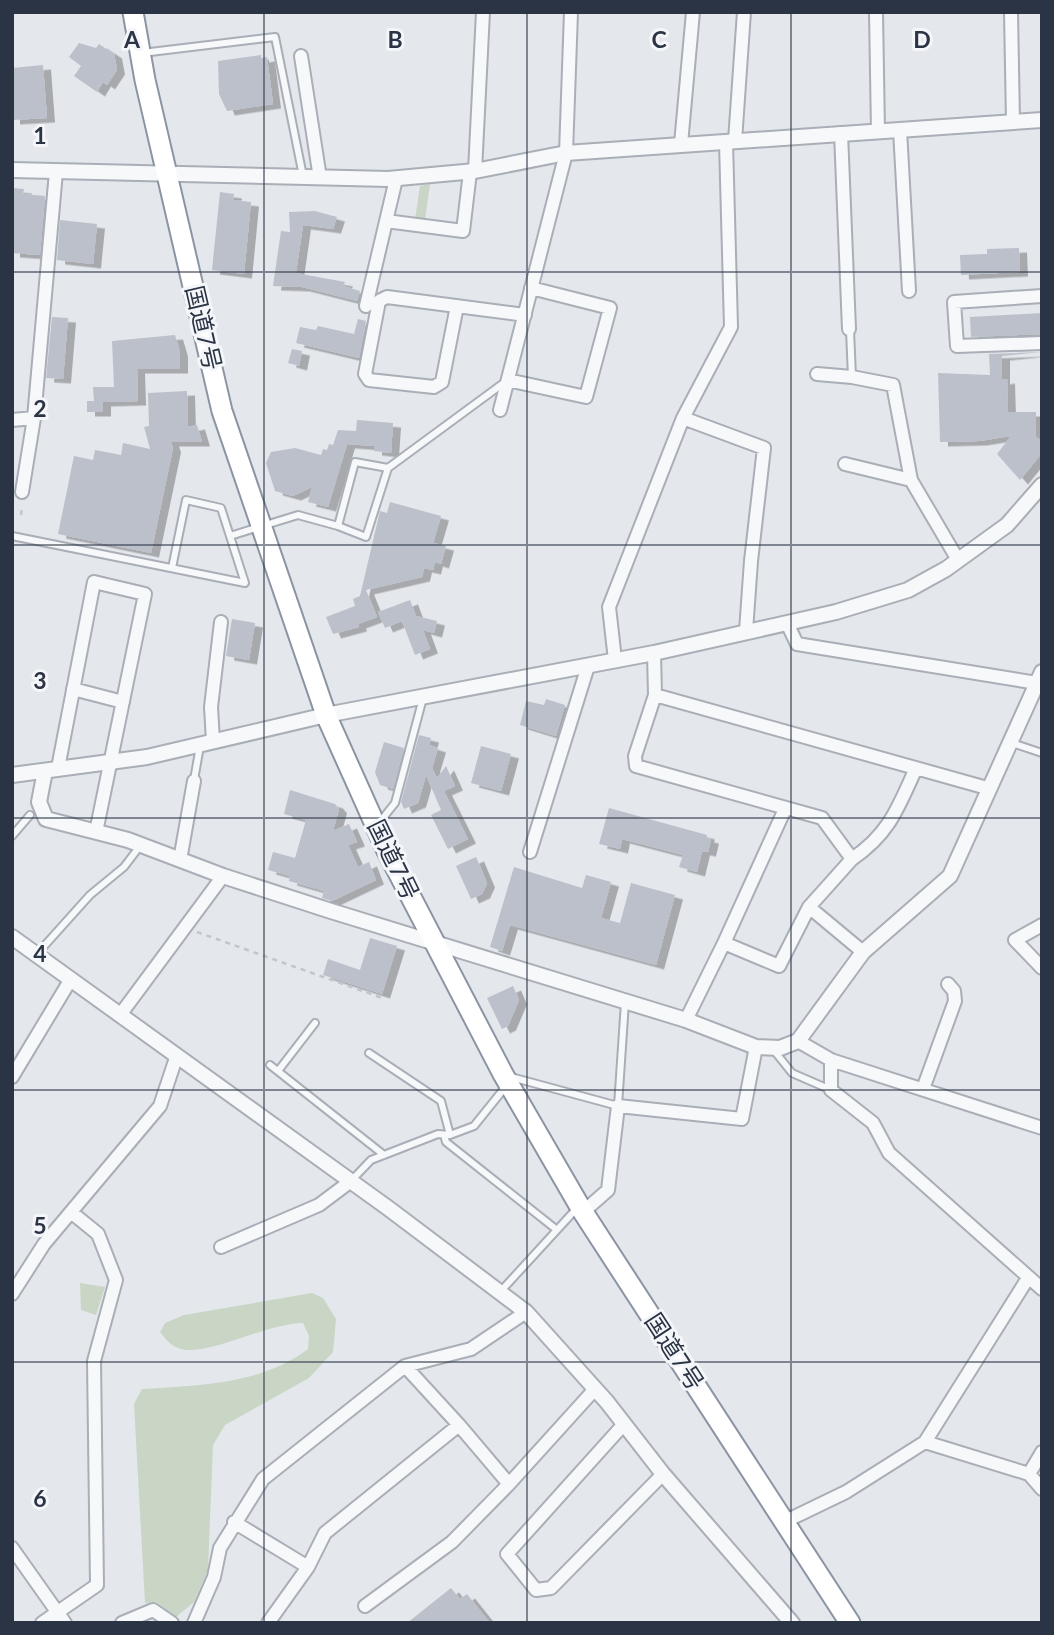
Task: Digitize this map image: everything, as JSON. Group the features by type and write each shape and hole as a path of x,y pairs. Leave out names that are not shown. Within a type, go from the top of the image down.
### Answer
{"highway":[{"name":"国道7号","path":"133,12 167,176 222,411 326,715 376,827 506,1079 581,1209 847,1622"}],"street":[{"path":"386,221 463,231 472,171 483,12"},
{"path":"500,410 566,153 571,12"},
{"path":"681,144 693,12"},
{"path":"615,660 608,607 683,418 731,327 730,141 744,12"},
{"path":"876,12 878,132"},
{"path":"1011,12 1013,122"},
{"path":"301,56 320,178"},
{"path":"12,170 167,176 396,179 472,171 566,153 1042,120"},
{"path":"900,130 909,291"},
{"path":"841,133 849,329"},
{"path":"22,492 34,418 56,172"},
{"path":"366,306 396,179"},
{"path":"508,380 586,397 610,309 531,288"},
{"path":"1042,296 954,302 957,346 1042,343"},
{"path":"457,306 442,382 434,387 369,380 365,374 379,301 387,297 525,314"},
{"path":"817,374 893,385 911,480 958,560"},
{"path":"12,420 34,418"},
{"path":"683,418 764,448 751,561 747,631"},
{"path":"845,464 911,480"},
{"path":"12,775 112,762 326,715 654,653 836,612 908,590 958,560 1007,525 1042,485"},
{"path":"96,832 145,594 94,582 73,689 52,770 39,802 46,819 141,845 223,876 686,1020 756,1048 780,1048 798,1041 863,952 950,876 987,788 1012,743 1040,677 797,644 787,623"},
{"path":"207,743 221,622"},
{"path":"654,653 655,695 635,756 636,766 822,818 852,859"},
{"path":"530,852 588,666"},
{"path":"73,689 123,702"},
{"path":"655,695 987,788"},
{"path":"724,943 779,966 808,907 852,859 873,845 889,826 916,768"},
{"path":"180,860 194,781"},
{"path":"686,1020 785,809"},
{"path":"120,1015 223,876"},
{"path":"808,907 863,952"},
{"path":"1042,925 1015,940 1042,968"},
{"path":"12,937 351,1181 526,1312 595,1389 663,1474 792,1623"},
{"path":"12,1077 71,979"},
{"path":"923,1089 955,1001 954,991 948,984"},
{"path":"798,1041 831,1060 1042,1128"},
{"path":"581,1209 608,1191 618,1106 742,1119 756,1048"},
{"path":"12,1294 44,1244 160,1106 177,1055"},
{"path":"831,1060 831,1090 873,1123 889,1153 1042,1289"},
{"path":"221,1247 319,1205 351,1181"},
{"path":"42,1623 61,1617 97,1586 94,1361 116,1280 99,1234 72,1212"},
{"path":"784,1522 846,1492 925,1442 1028,1278"},
{"path":"194,1623 215,1577 220,1548 263,1479 405,1366 471,1349 526,1312"},
{"path":"405,1366 509,1484"},
{"path":"365,1606 452,1542 595,1389"},
{"path":"624,1424 507,1553 518,1570 536,1590 551,1588 663,1474"},
{"path":"268,1623 308,1567 325,1533 459,1425"},
{"path":"925,1442 1029,1475 1042,1489"},
{"path":"1029,1475 1042,1452"},
{"path":"234,1522 308,1567"},
{"path":"12,1548 61,1617"},
{"path":"122,1623 153,1610 172,1623"}],"lane":[{"path":"140,53 275,37 303,178"},
{"path":"849,329 852,377"},
{"path":"230,536 298,515 366,537 388,468 508,380"},
{"path":"338,526 355,462 388,468"},
{"path":"12,536 245,583 221,508 186,500 172,568"},
{"path":"376,827 395,803 423,698"},
{"path":"194,781 207,743"},
{"path":"1012,743 1042,753"},
{"path":"12,836 30,815"},
{"path":"37,954 90,895 124,867 141,845"},
{"path":"351,1181 371,1160 474,1126 506,1079 618,1106 625,1002"},
{"path":"278,1071 315,1023"},
{"path":"772,1048 792,1073 831,1090"},
{"path":"369,1053 441,1101 446,1142 557,1230"},
{"path":"270,1065 384,1155"},
{"path":"501,1291 557,1230 581,1209"}],"path":[{"path":"185,928 385,999"}],"green space":[{"path":"430,184 425,220 415,219 420,186"},
{"path":"80,1283 105,1287 96,1315 81,1310"},
{"path":"312,1293 323,1298 336,1319 333,1352 309,1378 225,1425 213,1445 208,1570 194,1602 176,1617 156,1602 145,1603 134,1404 142,1389 228,1381 270,1370 308,1349 309,1336 303,1323 273,1328 212,1347 186,1350 174,1346 160,1332 165,1323 184,1315"}],"building":[{"path":"79,43 96,48 99,44 114,54 117,70 107,85 103,82 97,92 74,76 81,66 69,57"},
{"path":"261,55 261,58 267,57 273,104 227,111 219,94 218,61"},
{"path":"43,65 47,118 12,120 12,68"},
{"path":"12,188 24,189 23,194 45,196 40,255 12,253"},
{"path":"220,192 234,194 233,200 251,202 244,274 212,270"},
{"path":"315,211 337,217 333,229 303,225 296,273 345,282 343,286 360,291 357,301 302,287 273,286 281,231 290,232 289,212"},
{"path":"60,220 97,224 93,264 57,260"},
{"path":"1019,248 1020,272 961,275 960,255 987,254 987,249"},
{"path":"1042,313 1042,334 971,337 970,317"},
{"path":"52,317 68,318 63,379 46,378"},
{"path":"358,319 366,321 359,358 296,343 300,327 316,330 318,326 354,334"},
{"path":"175,335 180,352 180,369 137,369 138,401 103,402 103,412 87,412 87,401 94,401 93,387 114,387 112,341"},
{"path":"292,349 302,351 299,366 288,363"},
{"path":"1042,352 1002,356 1002,380 1007,379 1008,412 1036,412 1036,437 1042,441 1042,453 1020,480 997,454 1011,436 979,441 940,442 938,373 990,375 989,354"},
{"path":"187,391 188,427 197,425 202,442 171,442 173,448 151,553 58,534 74,456 93,460 95,450 121,455 123,443 150,449 144,427 149,426 148,393"},
{"path":"357,420 393,423 391,453 374,451 374,446 347,444 328,507 308,502 312,487 293,496 275,491 266,463 271,452 295,448 321,455 329,444 333,445 338,430 356,431"},
{"path":"390,502 441,516 433,543 446,546 441,564 435,562 433,570 424,568 422,577 366,590 377,617 358,624 359,627 333,634 326,617 355,606 353,599 360,596 380,511 387,513"},
{"path":"410,600 416,616 437,621 434,633 423,630 430,649 415,655 402,621 385,628 378,612"},
{"path":"232,619 255,623 249,660 226,656"},
{"path":"546,699 565,705 556,736 520,725 526,701 544,705"},
{"path":"419,735 431,738 429,745 438,748 432,768 437,778 446,766 455,786 444,791 468,839 448,849 431,815 441,810 426,775 418,803 404,809 401,802"},
{"path":"384,742 404,748 393,789 380,785 375,772"},
{"path":"481,746 511,754 501,791 471,783"},
{"path":"290,790 335,804 339,809 333,831 349,824 357,842 348,845 358,867 369,862 376,880 332,901 322,898 324,891 289,881 290,876 268,870 273,852 295,858 306,820 284,814"},
{"path":"609,808 707,835 706,838 711,839 708,852 702,851 697,872 679,867 683,855 622,839 620,849 599,844"},
{"path":"476,857 487,883 482,894 471,899 456,866"},
{"path":"514,867 582,888 586,875 611,882 601,918 620,923 631,883 675,895 656,965 510,925 502,951 490,947"},
{"path":"370,938 397,946 382,994 323,975 328,959 360,970"},
{"path":"513,986 519,1000 508,1026 502,1029 487,998"},
{"path":"451,1588 460,1599 467,1594 490,1623 407,1623"}]}
